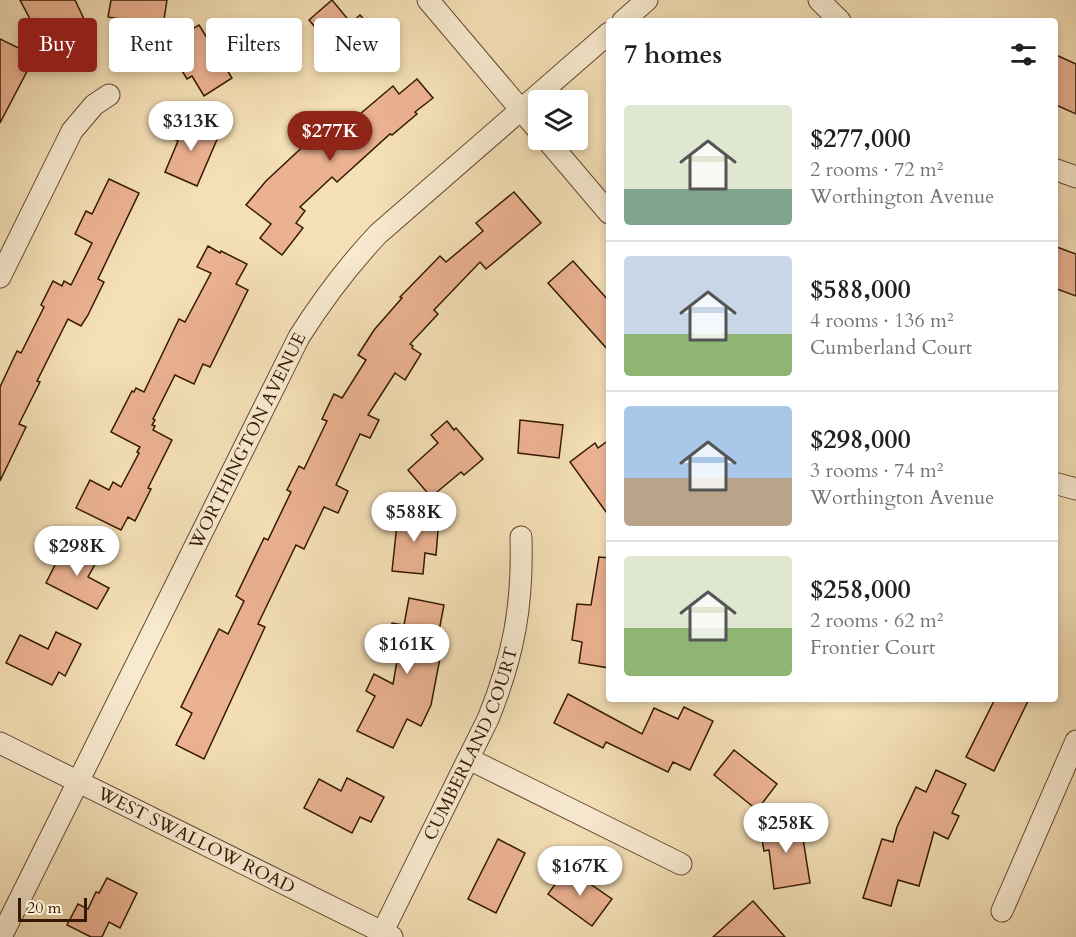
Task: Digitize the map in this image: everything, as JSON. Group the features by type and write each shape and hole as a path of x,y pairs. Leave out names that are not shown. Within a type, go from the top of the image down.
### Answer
{"street":[{"path":"428,0 528,118"},
{"path":"626,18 647,0"},
{"path":"819,0 837,18"},
{"name":"WORTHINGTON AVENUE","path":"1,937 299,337 324,298 347,267 378,234 606,36"},
{"path":"0,277 72,131 94,105 109,95"},
{"path":"555,150 606,209"},
{"path":"1058,170 1076,177"},
{"path":"1058,484 1076,489"},
{"name":"CUMBERLAND COURT","path":"385,935 503,683 513,645 520,601 521,537"},
{"path":"1002,911 1076,741"},
{"name":"WEST SWALLOW ROAD","path":"0,743 385,935"},
{"path":"469,759 681,864"}],"building":[{"path":"20,0 75,0 84,18 29,18"},
{"path":"111,0 167,0 164,18 108,17"},
{"path":"332,0 347,18 314,18 314,26 309,20"},
{"path":"199,25 206,36 206,72 228,72 232,78 204,96 192,76 187,79 183,72 194,72 194,28"},
{"path":"0,39 18,48 18,72 27,72 0,123"},
{"path":"1058,56 1076,64 1076,114 1058,106"},
{"path":"417,79 433,98 337,182 332,177 300,207 305,211 296,223 303,228 282,255 260,238 271,224 246,205 266,181 325,126 334,136 393,86 399,94"},
{"path":"181,118 219,135 197,186 165,172 178,141 172,138"},
{"path":"109,179 139,193 98,279 104,282 88,315 81,326 68,319 37,381 40,382 19,424 26,427 0,481 0,387 17,351 21,353 44,307 41,305 53,281 62,286 64,281 71,285 92,243 75,234 86,211 92,214"},
{"path":"514,192 541,223 486,269 480,262 434,310 438,314 410,344 421,354 405,380 395,373 368,415 379,420 370,438 360,434 336,485 348,491 338,513 324,507 304,549 296,545 258,624 265,627 204,759 176,745 192,713 181,707 219,629 228,634 244,601 236,596 264,538 268,540 291,492 287,490 299,466 304,469 327,421 322,419 334,394 342,398 366,360 358,355 374,330 402,298 400,297 440,256 446,262 483,231 476,223"},
{"path":"208,246 247,264 236,284 248,290 210,367 203,364 194,384 175,375 152,425 155,426 153,430 172,440 148,488 151,489 135,521 128,517 121,530 76,508 90,480 109,490 113,482 121,487 139,453 137,452 140,447 111,432 132,391 134,392 136,388 144,392 179,319 185,322 211,273 197,267"},
{"path":"1058,247 1076,254 1076,296 1058,289"},
{"path":"573,261 606,298 606,348 548,283"},
{"path":"520,420 563,425 559,458 518,453"},
{"path":"447,421 483,459 464,475 461,472 431,497 408,470 438,443 431,435"},
{"path":"606,442 606,512 570,462 595,443 598,448"},
{"path":"398,515 439,518 436,555 425,553 423,574 392,571"},
{"path":"66,543 98,559 88,577 109,588 97,609 46,583"},
{"path":"599,557 606,558 606,668 579,663 582,642 572,640 577,604 591,605"},
{"path":"409,598 444,605 439,631 445,632 431,705 421,726 407,719 393,748 357,731 375,696 366,691 374,674 393,684 400,644 388,642 392,623 404,625"},
{"path":"56,632 81,644 65,676 59,672 52,685 6,663 20,635 48,649"},
{"path":"568,694 642,734 654,708 678,719 684,707 713,721 690,770 673,762 668,772 606,742 603,748 554,723"},
{"path":"994,702 1028,702 994,771 966,757"},
{"path":"734,750 777,784 757,810 714,775"},
{"path":"936,770 966,784 952,813 959,816 948,839 934,832 919,886 898,880 891,906 863,898 882,839 893,842 897,827 916,787 926,792"},
{"path":"347,778 384,797 371,822 360,817 352,833 304,808 319,779 341,791"},
{"path":"800,820 810,883 774,889 769,850 764,851 760,826"},
{"path":"498,839 525,853 496,913 468,899"},
{"path":"567,868 612,899 592,926 548,894"},
{"path":"107,878 137,893 120,928 109,922 102,937 91,937 67,925 78,904 88,909 96,892 99,893"},
{"path":"753,901 785,937 713,937"}]}
